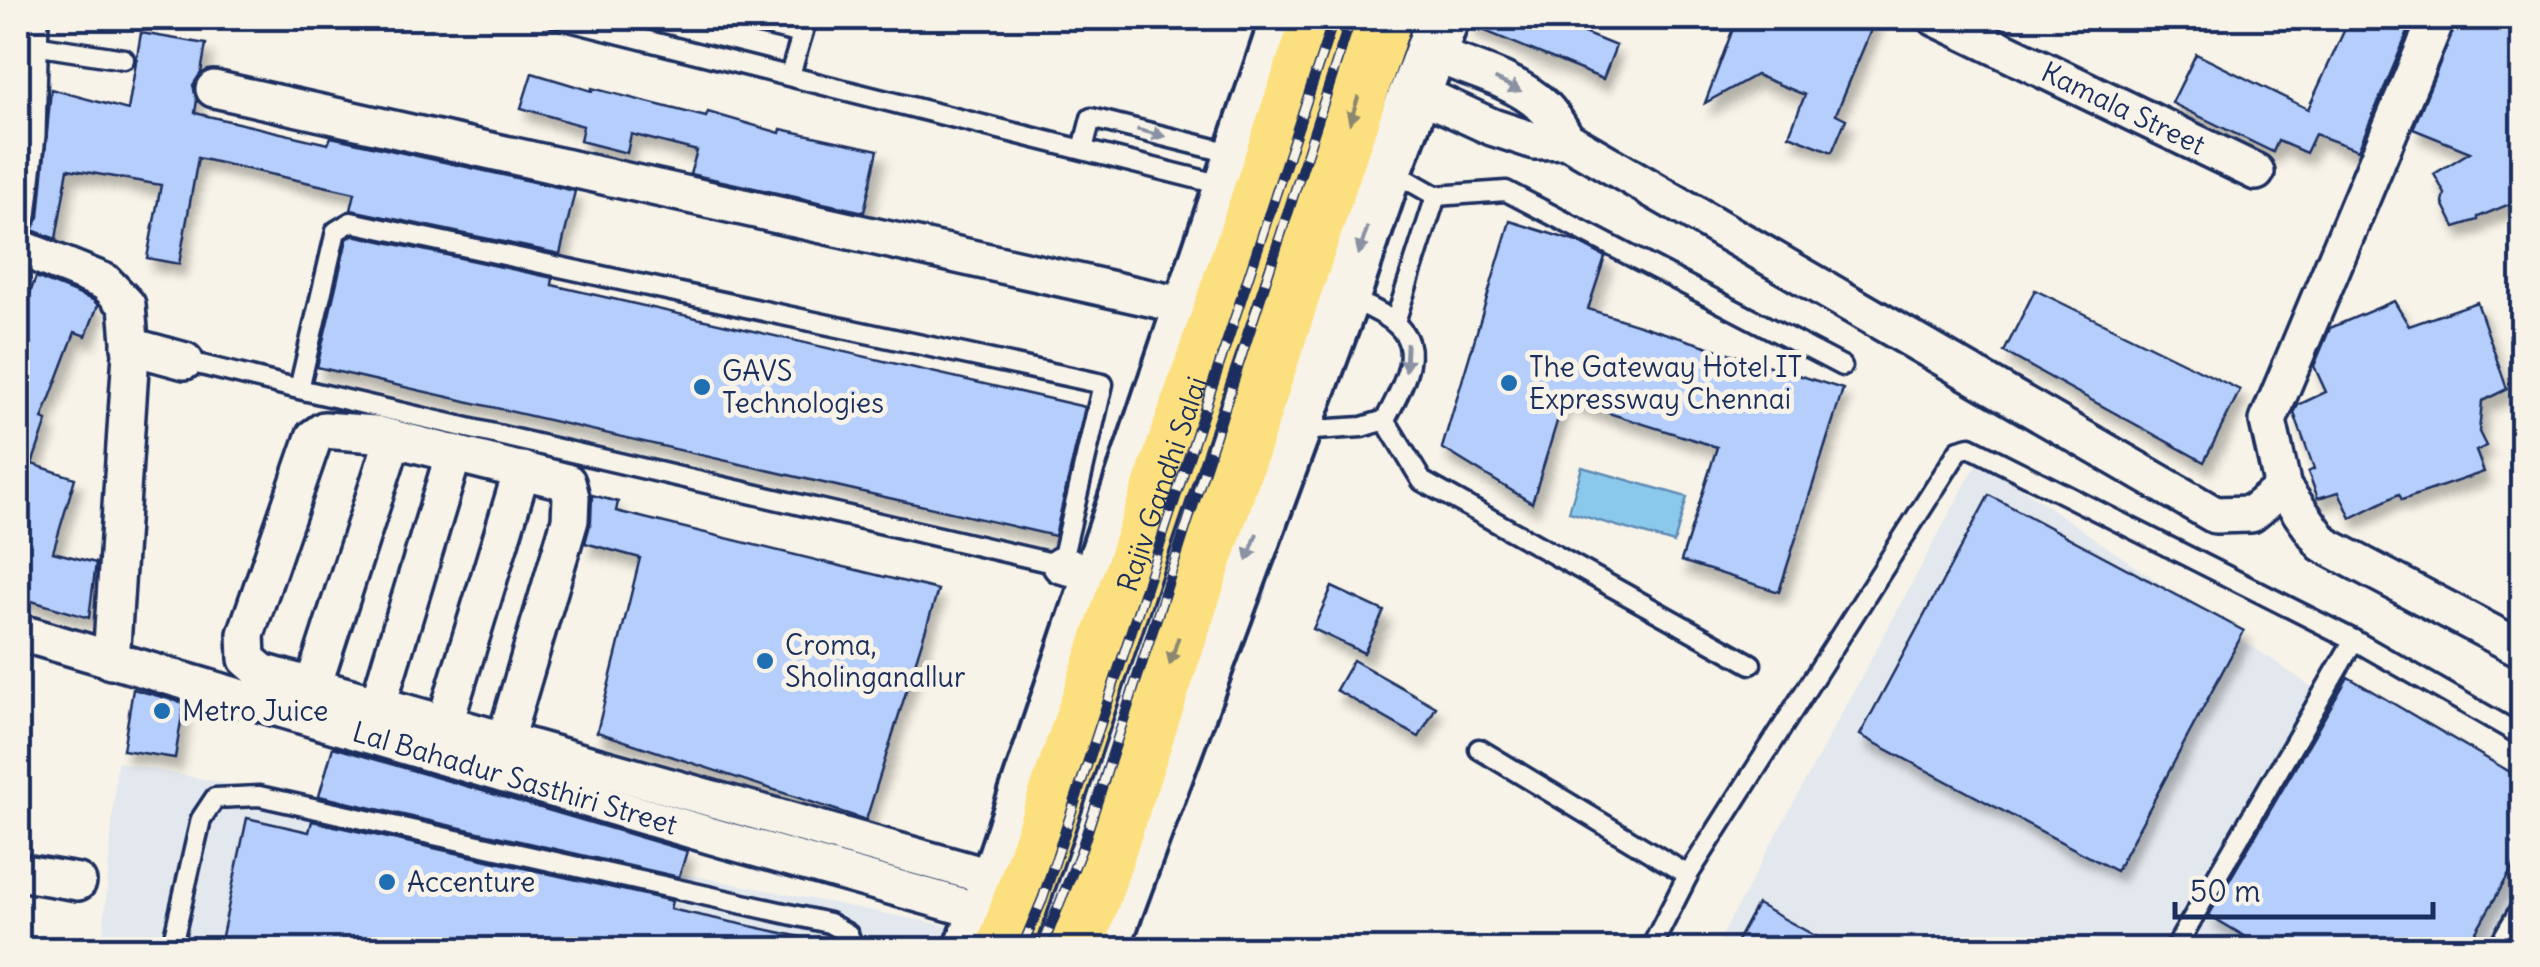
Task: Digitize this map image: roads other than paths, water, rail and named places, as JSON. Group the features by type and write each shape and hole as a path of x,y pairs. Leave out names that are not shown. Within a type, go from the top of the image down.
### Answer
{"main road":[{"name":"Rajiv Gandhi Salai","path":"1000,914 1172,456 1200,324 1224,256 1320,18"},
{"path":"1075,950 1384,18"},
{"path":"1200,324 1213,356 1226,372 1252,374 1270,362"},
{"path":"1172,456 1184,447 1201,444 1221,448 1232,475"},
{"path":"1000,914 1094,895"}],"street":[{"path":"1224,256 1237,171 1287,18"},
{"name":"Kamala Street","path":"1936,18 2256,172"},
{"path":"2437,18 2268,422 2283,488 2323,544 2522,649"},
{"path":"18,215 27,135 30,31"},
{"path":"1102,950 1430,54 1510,84 1548,111 1567,140 2215,516 2251,514 2283,488"},
{"path":"214,89 1200,324 1080,570 1000,914 505,740 262,672 247,658 246,634 314,437 324,430 375,434 567,482 570,508 505,740"},
{"path":"18,247 105,282 127,305 130,346 111,661"},
{"path":"130,346 185,361"},
{"path":"313,686 393,439"},
{"path":"378,704 454,453"},
{"path":"445,724 522,470"},
{"name":"Lal Bahadur Sasthiri Street","path":"18,632 1000,914"},
{"path":"18,872 78,882"}],"lane":[{"path":"557,18 1082,149 1237,171"},
{"path":"734,18 805,26 790,74"},
{"path":"30,31 124,59"},
{"path":"1082,149 1091,118 1237,171"},
{"path":"1387,168 1436,196 1506,190 1842,366"},
{"path":"1395,322 1436,196"},
{"path":"185,361 299,389 1080,570 1103,384 351,222 336,232 299,389"},
{"path":"1295,431 1362,427 1386,420 1400,393 1411,354 1405,330 1382,311 1344,296"},
{"path":"1386,420 1422,480 1751,664"},
{"path":"1650,950 1688,875 1959,450 1984,452 2354,640 2522,736"},
{"path":"2174,950 2354,640"},
{"path":"1479,749 1688,875"},
{"path":"170,950 201,820 215,798 259,796 829,923 848,934 855,950"},
{"path":"2496,950 2522,906"}],"water":[{"path":"1582,467 1687,497 1674,543 1569,512"}],"railway":[{"path":"1021,950 1043,898 1334,18"},
{"path":"1041,950 1082,848 1351,18"}],"place":[{"name":"The Gateway Hotel IT Expressway Chennai","path":"1509,383"},
{"name":"GAVS Technologies","path":"702,387"},
{"name":"Croma, Sholinganallur","path":"765,661"},
{"name":"Metro Juice","path":"162,711"},
{"name":"Accenture","path":"387,882"}]}
